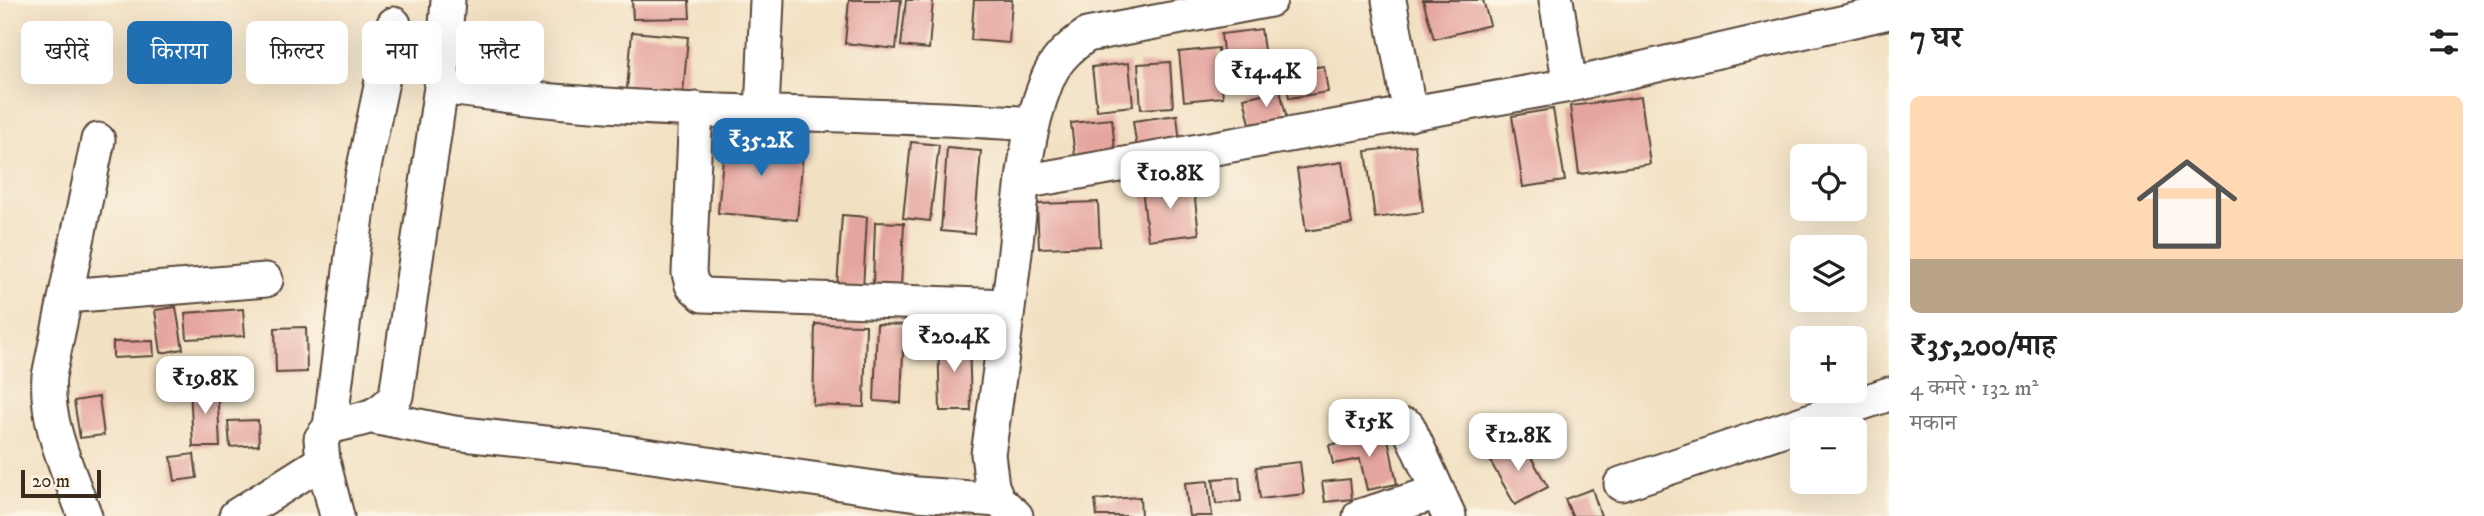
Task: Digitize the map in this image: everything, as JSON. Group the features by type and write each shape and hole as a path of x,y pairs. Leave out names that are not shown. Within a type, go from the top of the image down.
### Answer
{"street":[{"path":"330,427 373,417 396,396 440,88 448,0"},
{"path":"762,113 767,0"},
{"path":"1007,508 992,486 988,454 1033,124 1046,82 1057,60 1087,35 1270,0"},
{"path":"1390,0 1410,114"},
{"path":"1556,0 1570,85"},
{"path":"1023,182 1570,85 1889,12"},
{"path":"337,516 323,461 321,439 330,427 362,177 381,84"},
{"path":"440,88 567,102 762,113 930,117 1033,124"},
{"path":"696,109 688,273 692,285 703,295 1008,306"},
{"path":"85,516 61,450 48,393 49,376 98,140"},
{"path":"65,296 266,280"},
{"path":"1620,484 1889,394"},
{"path":"373,417 454,433 610,450 1007,508"},
{"path":"1360,516 1444,504 1408,426"},
{"path":"236,516 323,461"},
{"path":"882,516 917,494"}],"building":[{"path":"632,0 689,0 690,18 633,19"},
{"path":"849,0 901,0 896,49 845,43"},
{"path":"906,0 933,0 929,49 901,46"},
{"path":"974,0 1012,0 1009,43 971,40"},
{"path":"1423,0 1483,0 1490,25 1434,39"},
{"path":"1261,29 1267,72 1226,77 1221,34"},
{"path":"632,32 688,37 683,94 627,89"},
{"path":"1218,48 1223,97 1184,101 1179,52"},
{"path":"1170,62 1173,107 1141,109 1138,64"},
{"path":"1129,63 1133,106 1097,110 1092,67"},
{"path":"1324,66 1328,92 1289,98 1285,72"},
{"path":"1280,90 1287,120 1251,128 1244,98"},
{"path":"1641,97 1650,164 1579,174 1570,106"},
{"path":"1553,109 1565,181 1523,187 1512,116"},
{"path":"1177,115 1180,144 1137,149 1133,121"},
{"path":"1112,119 1116,161 1076,165 1071,123"},
{"path":"725,136 804,143 797,220 718,213"},
{"path":"911,142 939,145 930,221 903,218"},
{"path":"1415,145 1423,212 1375,218 1366,151"},
{"path":"947,148 981,151 974,234 941,231"},
{"path":"1342,162 1352,224 1306,231 1297,169"},
{"path":"1193,183 1199,234 1148,240 1142,188"},
{"path":"1098,202 1100,246 1039,248 1037,204"},
{"path":"842,215 867,217 863,289 837,287"},
{"path":"875,222 904,223 901,288 873,287"},
{"path":"176,307 183,349 161,353 155,310"},
{"path":"243,309 245,336 187,339 185,313"},
{"path":"815,324 866,325 864,407 813,405"},
{"path":"877,324 904,325 901,403 874,401"},
{"path":"306,327 307,372 276,373 275,328"},
{"path":"938,336 969,336 971,411 940,411"},
{"path":"153,341 154,356 113,358 113,342"},
{"path":"217,384 220,447 193,447 190,385"},
{"path":"99,397 104,435 80,438 74,401"},
{"path":"258,420 259,445 230,447 228,421"},
{"path":"1387,433 1397,484 1367,490 1360,459 1333,464 1329,445"},
{"path":"1521,440 1548,487 1515,505 1489,459"},
{"path":"194,454 197,478 175,481 171,457"},
{"path":"1300,462 1304,494 1260,499 1256,467"},
{"path":"1239,477 1241,501 1216,504 1213,479"},
{"path":"1350,479 1352,499 1325,502 1322,482"},
{"path":"1208,481 1212,516 1189,516 1185,483"},
{"path":"1592,489 1601,516 1572,516 1565,499"},
{"path":"1140,497 1141,516 1097,516 1095,500"}]}
